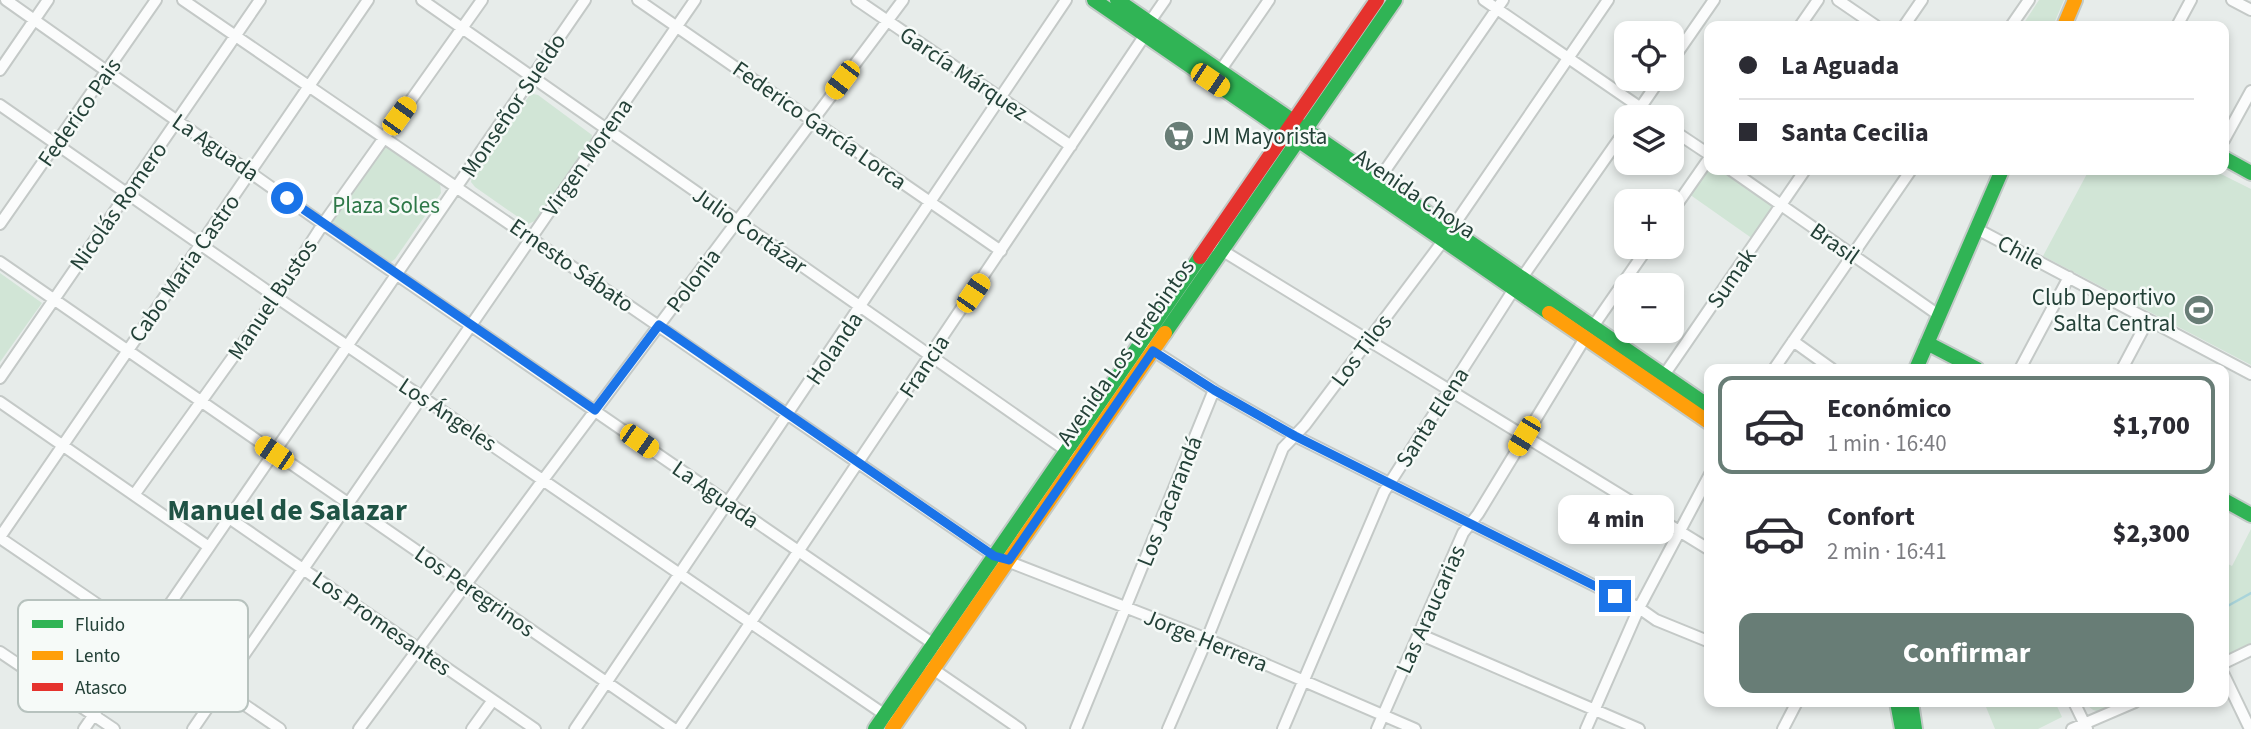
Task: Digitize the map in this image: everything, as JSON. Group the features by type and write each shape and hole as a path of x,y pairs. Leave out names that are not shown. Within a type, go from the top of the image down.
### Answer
{"main road":[{"name":"Avenida Choya","path":"1094,0 1220,71 1296,131"},
{"name":"Avenida Choya","path":"1117,0 1147,29 1660,381 1704,418"},
{"name":"Avenida Los Terebintos","path":"1296,131 1377,0"},
{"name":"Avenida Los Terebintos","path":"875,729 891,722 939,648 1296,131 1395,0"},
{"path":"2066,21 2075,0"},
{"path":"2229,161 2251,173"},
{"path":"1918,364 2000,175"},
{"path":"1927,343 1967,364"},
{"name":"Avenida Choya","path":"1660,381 1704,404"},
{"path":"2229,502 2250,510"},
{"path":"1899,707 1902,729"},
{"path":"1912,707 1915,729"}],"street":[{"name":"La Aguada","path":"6,0 323,224 939,648"},
{"path":"0,70 48,0"},
{"name":"Federico Pais","path":"0,224 156,0"},
{"name":"Ernesto Sábato","path":"183,0 1002,558"},
{"name":"Nicolás Romero","path":"0,378 260,0"},
{"name":"Cabo Maria Castro","path":"0,538 368,0"},
{"name":"Julio Cortázar","path":"422,0 1072,455"},
{"name":"Manuel Bustos","path":"134,495 276,297 323,224 482,0"},
{"name":"Monseñor Sueldo","path":"172,600 585,0"},
{"name":"Federico García Lorca","path":"638,0 1001,251"},
{"name":"Virgen Morena","path":"248,649 695,0"},
{"name":"García Márquez","path":"858,0 1071,146"},
{"name":"Polonia","path":"359,729 903,0"},
{"name":"Holanda","path":"575,729 1066,0"},
{"name":"Francia","path":"676,729 800,552 1071,146 1165,0"},
{"path":"1220,71 1269,0"},
{"path":"1484,0 1500,4 1628,105"},
{"name":"Los Tilos","path":"1168,729 1208,639 1283,448 1368,342 1447,235 1608,0"},
{"path":"1684,43 1714,0"},
{"path":"1803,21 1818,0"},
{"path":"1838,0 1869,21"},
{"path":"1907,21 1922,0"},
{"path":"2014,21 2029,0"},
{"path":"2180,21 2191,0"},
{"path":"2232,0 2251,10"},
{"path":"1375,186 1500,4"},
{"path":"2229,132 2251,91"},
{"name":"Los Ángeles","path":"0,105 752,623 891,722"},
{"path":"1684,138 1704,152"},
{"name":"Santa Elena","path":"1283,729 1389,482 1518,284 1614,146"},
{"path":"1684,194 1704,165"},
{"name":"Brasil","path":"1738,175 1940,316"},
{"name":"Sumak","path":"1660,381 1802,175"},
{"path":"1777,364 1907,175"},
{"name":"Chile","path":"1977,229 2148,320 2223,364"},
{"path":"1216,247 1704,546"},
{"name":"Las Araucarias","path":"1377,729 1463,533 1588,332 1640,259"},
{"name":"Los Peregrinos","path":"0,262 200,403 676,729"},
{"path":"2023,364 2069,277"},
{"path":"2125,364 2148,320"},
{"path":"1793,341 1825,364"},
{"path":"1147,347 1214,390 1295,436 1639,608 1656,620 1704,640"},
{"name":"Chile","path":"2229,367 2251,374"},
{"name":"Los Jacarandá","path":"1076,729 1214,390"},
{"path":"0,402 209,547"},
{"path":"1586,729 1639,608 1704,485"},
{"name":"Los Promesantes","path":"229,517 535,729"},
{"path":"0,538 91,600"},
{"name":"Jorge Herrera","path":"1002,558 1208,639 1415,729"},
{"path":"1419,634 1639,729"},
{"path":"2229,661 2251,650"},
{"path":"0,652 18,664"},
{"path":"928,665 1020,729"},
{"path":"2229,685 2250,729"},
{"path":"472,729 493,700"},
{"path":"248,707 280,729"},
{"path":"1783,729 1794,707"},
{"path":"2076,707 2085,726"},
{"path":"2072,729 2085,726 2125,707"},
{"path":"90,712 114,729"},
{"name":"Monseñor Sueldo","path":"84,729 96,712"},
{"name":"Virgen Morena","path":"193,729 205,712"}],"green space":[{"path":"2039,0 2064,0 2055,21 2025,21"},
{"path":"533,94 592,135 535,221 528,224 471,182 529,96"},
{"name":"Plaza Soles","path":"383,147 390,148 440,183 441,193 391,262 332,225 330,221"},
{"path":"1704,175 1728,175 1772,206 1753,239 1689,194"},
{"name":"Club Deportivo Salta Central","path":"2086,175 2223,175 2251,189 2251,365 2043,256"},
{"path":"0,273 42,303 0,362"},
{"path":"2251,529 2251,645 2229,655 2229,564 2232,566"},
{"path":"1986,707 2057,707 2062,717 2038,729 1995,729"},
{"path":"2089,707 2113,707 2098,711"}],"waterway":[{"path":"2229,605 2251,593"}],"traffic: fast":[{"path":"1094,0 1549,313"},
{"path":"1117,0 1704,403"},
{"path":"1165,333 1395,0"},
{"path":"2229,161 2251,173"},
{"path":"1918,364 2000,175"},
{"path":"875,729 1200,257"},
{"path":"1927,343 1967,364"},
{"path":"2229,503 2251,515"},
{"path":"1898,707 1902,729"},
{"path":"1912,707 1915,729"}],"traffic: slow":[{"path":"2066,21 2075,0"},
{"path":"1549,313 1704,419"},
{"path":"892,729 1165,333"}],"traffic: jam":[{"path":"1200,257 1377,0"}],"place":[{"name":"JM Mayorista","path":"1179,136"},
{"name":"Club Deportivo Salta Central","path":"2199,310"}],"district":[{"name":"Manuel de Salazar","path":"287,510"}],"route":[{"path":"287,198 595,410 659,325 994,556 1009,560 1153,351 1214,390 1295,436 1615,596"}]}
